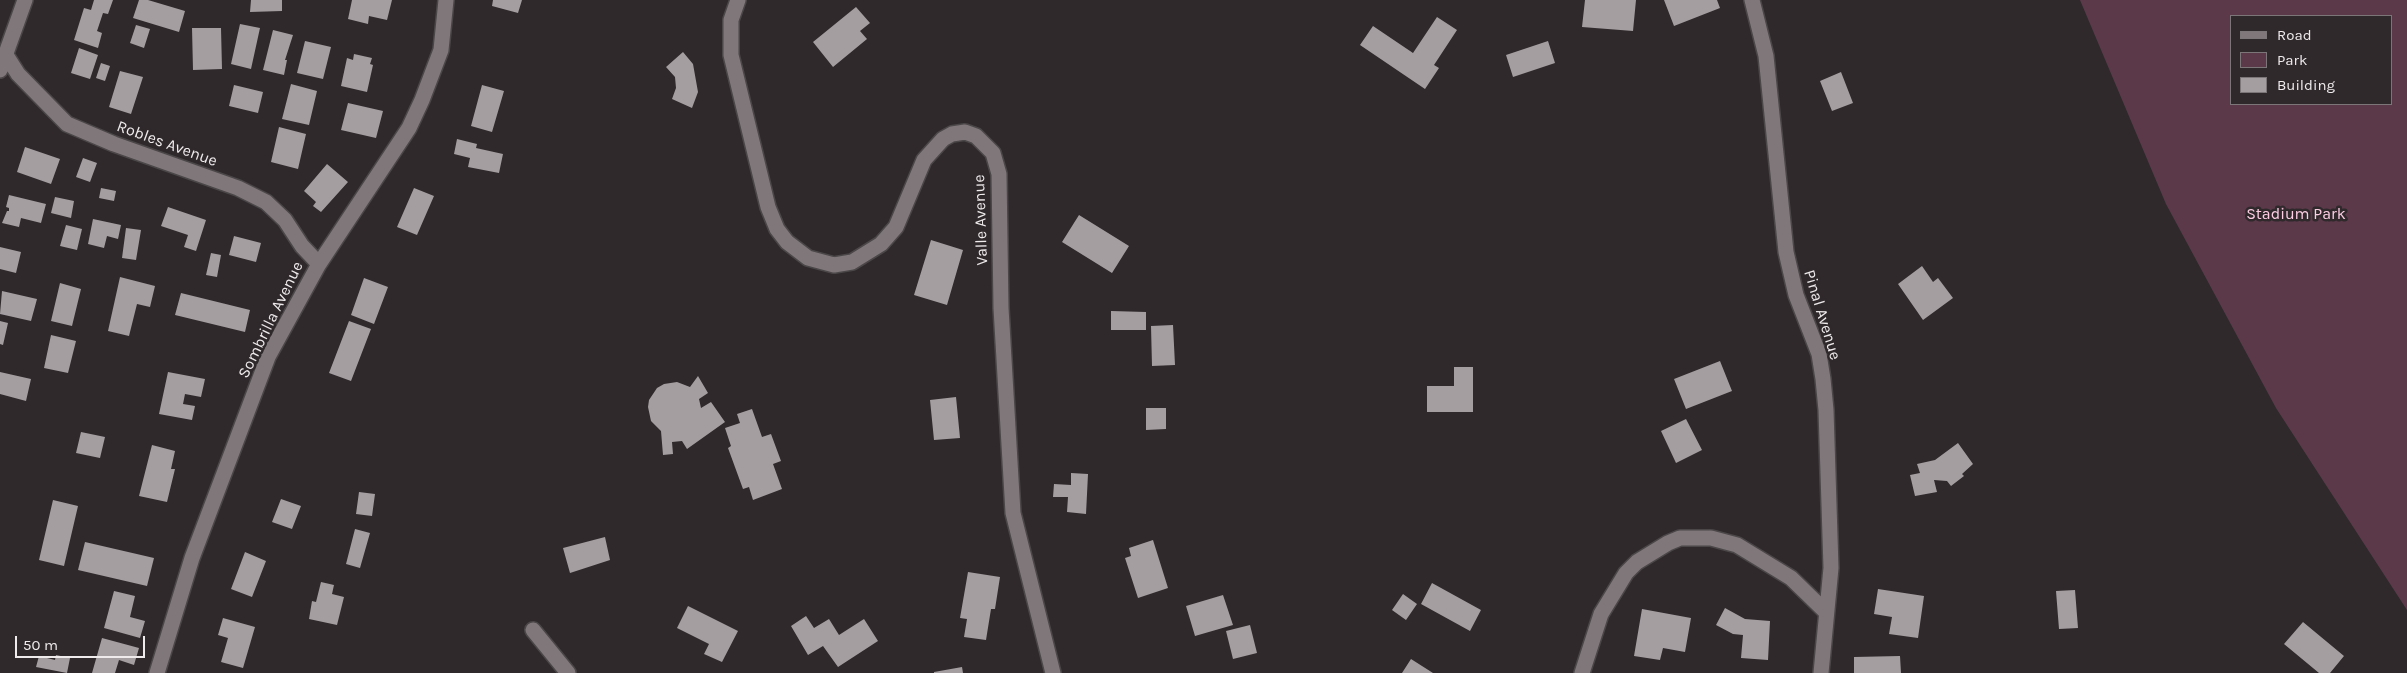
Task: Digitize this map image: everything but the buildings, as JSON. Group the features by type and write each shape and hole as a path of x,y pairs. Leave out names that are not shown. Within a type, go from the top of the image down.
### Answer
{"street":[{"path":"0,70 24,0"},
{"name":"Sombrilla Avenue","path":"157,673 192,558 268,357 318,264 373,180 398,147 419,107 441,50 446,0"},
{"name":"Valle Avenue","path":"738,0 731,20 731,55 768,207 778,229 787,242 808,258 834,266 852,262 881,244 896,227 924,160 934,147 952,134 965,132 976,136 993,152 999,174 1001,308 1013,513 1053,673"},
{"name":"Pinal Avenue","path":"1752,0 1766,56 1786,252 1796,295 1819,354 1823,379 1826,410 1830,558 1822,673"},
{"name":"Robles Avenue","path":"6,55 18,74 67,124 114,144 238,188 266,202 285,220 302,246 318,264"},
{"path":"1582,673 1601,614 1626,573 1637,562 1680,538 1711,538 1737,545 1791,578 1826,612"},
{"path":"533,630 568,673"}],"green space":[{"name":"Stadium Park","path":"2080,0 2407,0 2407,610 2276,408 2166,204"}]}
